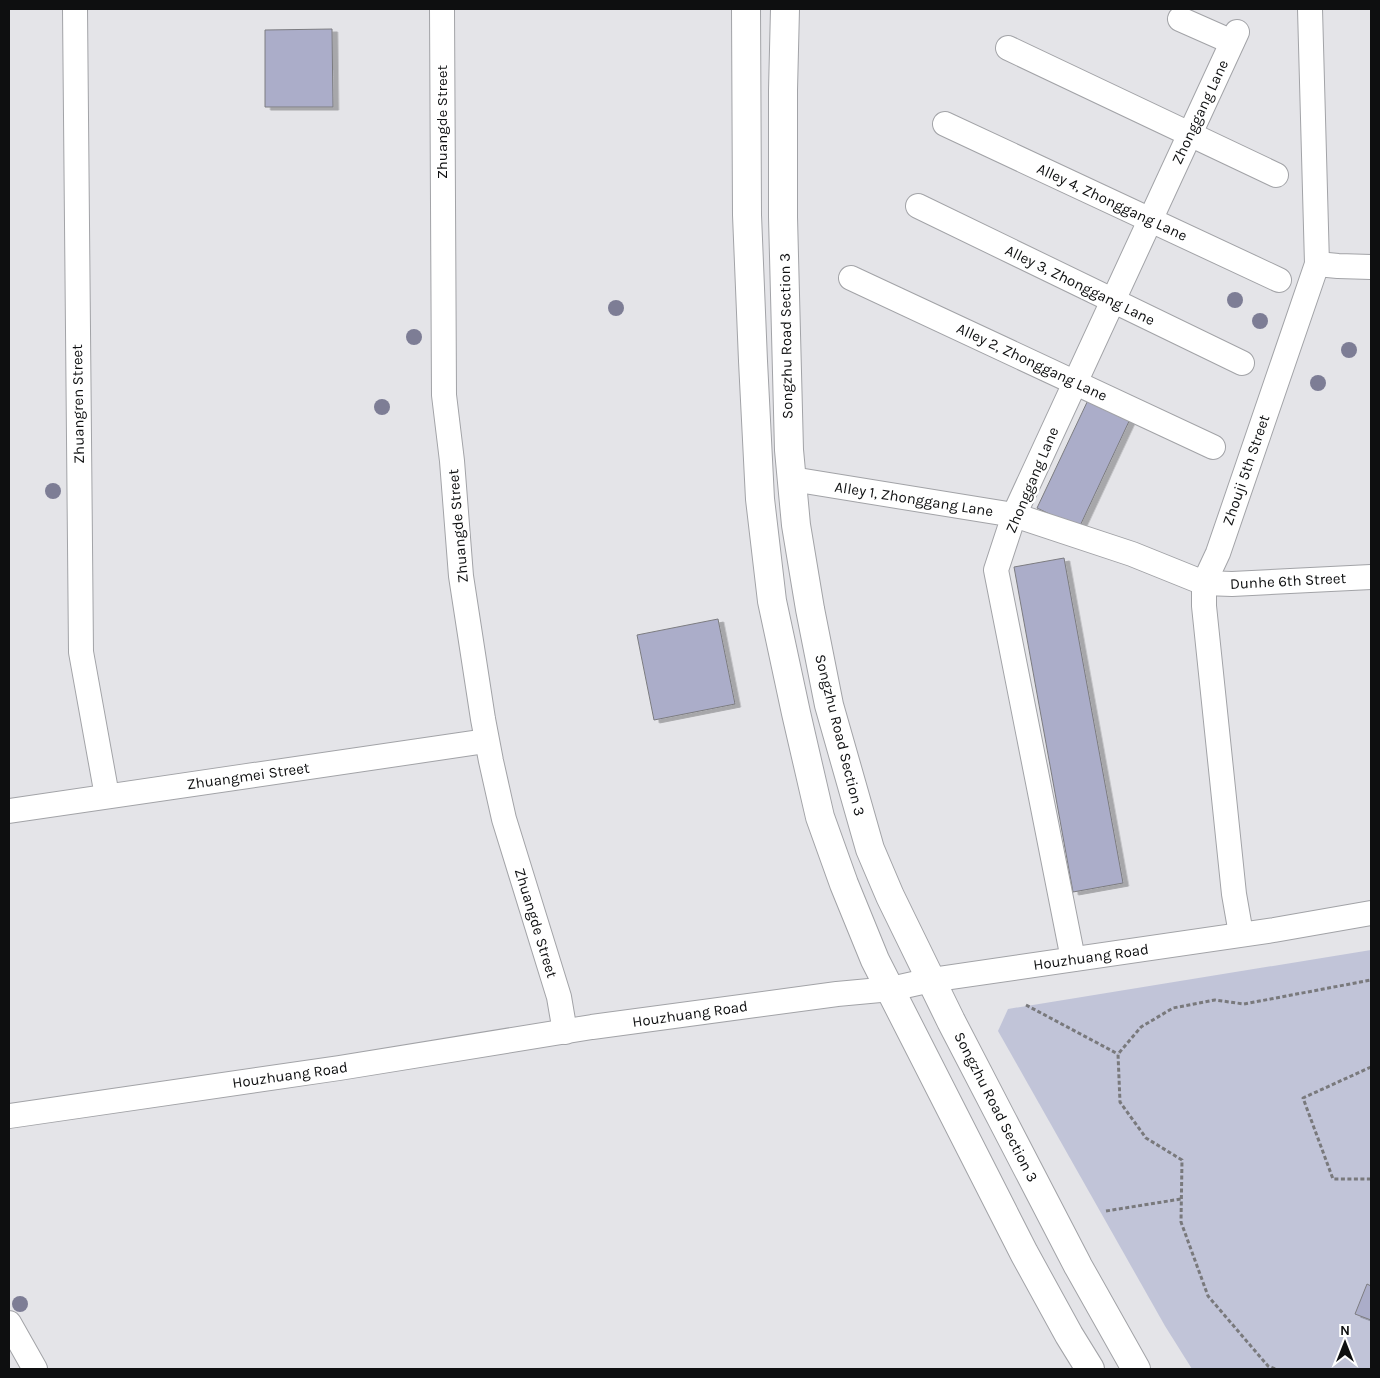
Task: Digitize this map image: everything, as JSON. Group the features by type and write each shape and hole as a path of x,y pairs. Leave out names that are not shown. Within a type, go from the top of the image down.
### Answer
{"street":[{"name":"Zhuangren Street","path":"75,9 81,652 107,796"},
{"name":"Zhuangde Street","path":"442,9 444,395 452,461 461,576 486,741 504,819 559,997 565,1032"},
{"path":"746,9 748,215 753,370 760,499 772,601 820,817 844,884 875,960 1024,1253 1090,1369"},
{"name":"Songzhu Road Section 3","path":"785,9 783,90 784,217 789,450 796,525 829,705 870,849 890,896 1078,1266 1136,1369"},
{"name":"Zhouji 5th Street","path":"1241,934 1233,884 1204,606 1204,583 1221,544 1317,264 1310,9"},
{"name":"Zhonggang Lane","path":"1073,959 996,570 1014,515 1234,37 1180,19"},
{"path":"1008,48 1276,175"},
{"name":"Alley 4, Zhonggang Lane","path":"945,124 1279,280"},
{"name":"Alley 3, Zhonggang Lane","path":"918,206 1242,363"},
{"path":"1317,264 1371,267"},
{"name":"Alley 2, Zhonggang Lane","path":"851,278 1213,447"},
{"name":"Alley 1, Zhonggang Lane","path":"792,480 1014,515 1132,554 1204,583"},
{"name":"Dunhe 6th Street","path":"1204,583 1232,584 1371,577"},
{"name":"Zhuangmei Street","path":"9,811 486,741"},
{"name":"Houzhuang Road","path":"9,1116 330,1070 565,1032 837,994 891,989 931,980 1274,930 1371,913"},
{"path":"9,1323 35,1369"}],"path":[{"path":"1275,1369 1268,1366 1208,1296 1181,1222 1182,1160 1146,1138 1120,1102 1118,1054 1141,1027 1173,1008 1214,1000 1244,1004 1371,980"},
{"path":"1026,1005 1118,1054"},
{"path":"1371,1067 1304,1098 1333,1179 1371,1179"},
{"path":"1106,1211 1181,1199"}],"shaded area":[{"path":"1371,950 1371,1369 1192,1369 1165,1326 998,1031 1008,1009"}],"building":[{"path":"332,29 333,107 265,107 265,30"},
{"path":"1089,398 1131,417 1079,528 1037,508"},
{"path":"1064,558 1123,883 1073,892 1014,567"},
{"path":"718,619 735,704 654,720 637,635"},
{"path":"1367,1284 1371,1286 1371,1320 1355,1314"}]}
